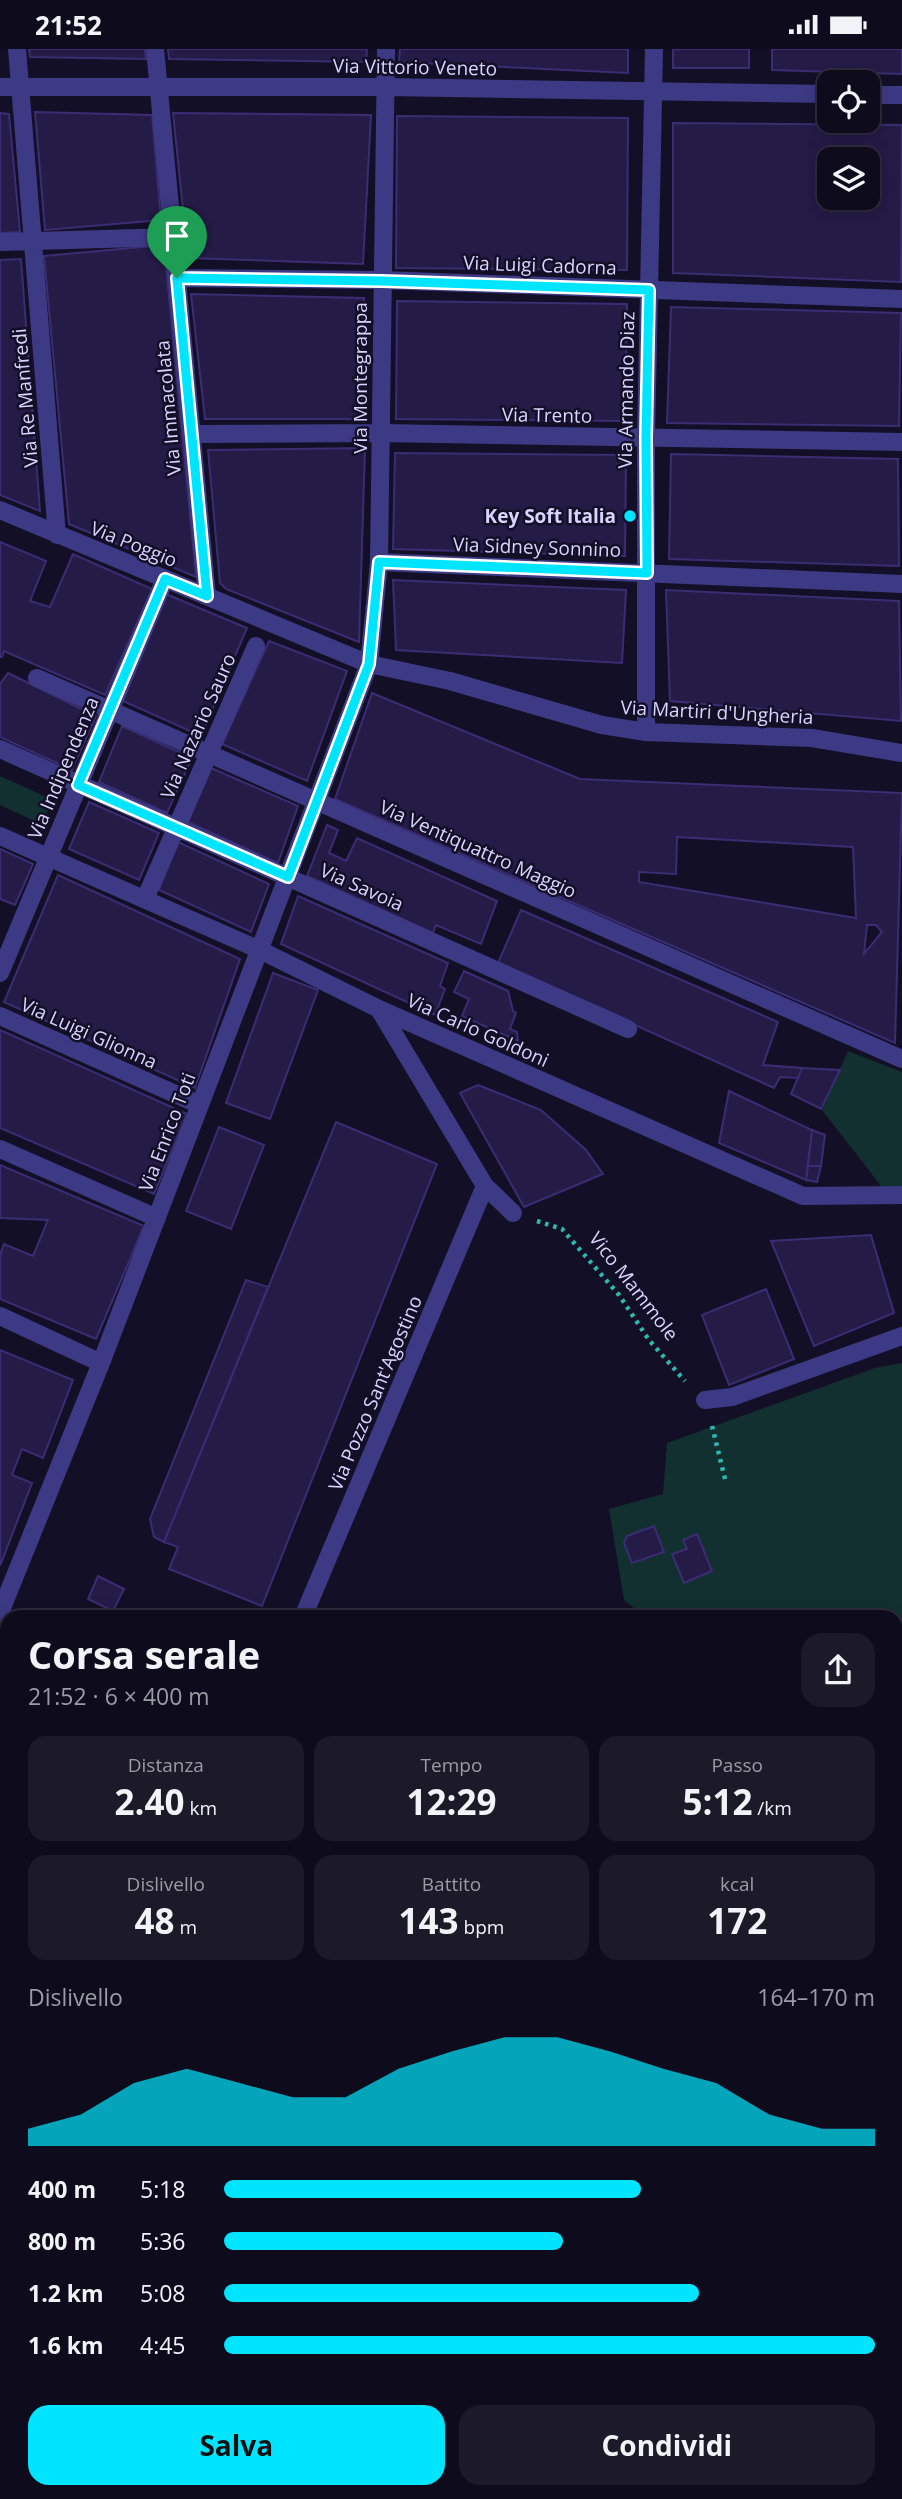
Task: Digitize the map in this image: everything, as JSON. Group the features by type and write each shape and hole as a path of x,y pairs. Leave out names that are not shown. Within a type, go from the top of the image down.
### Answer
{"street":[{"name":"Via Re Manfredi","path":"16,49 57,535"},
{"name":"Via Immacolata","path":"155,49 207,596"},
{"name":"Via Montegrappa","path":"369,664 379,562 386,49"},
{"name":"Via Armando Diaz","path":"646,732 646,438 653,49"},
{"name":"Via Vittorio Veneto","path":"0,87 386,87 817,94"},
{"path":"880,95 902,95"},
{"path":"0,242 172,237"},
{"name":"Via Luigi Cadorna","path":"177,278 382,281 902,299"},
{"name":"Via Trento","path":"191,434 381,433 902,442"},
{"name":"Via Poggio","path":"0,510 369,664"},
{"name":"Via Sidney Sonnino","path":"379,562 902,584"},
{"name":"Via Indipendenza","path":"0,973 165,579"},
{"name":"Via Nazario Sauro","path":"145,899 256,646"},
{"name":"Via Martiri d'Ungheria","path":"369,664 450,681 603,725 646,732 812,738 902,753"},
{"name":"Via Enrico Toti","path":"1,1610 101,1363 369,664"},
{"name":"Via Ventiquattro Maggio","path":"37,678 902,1059"},
{"name":"Via Savoia","path":"0,749 628,1029"},
{"name":"Via Carlo Goldoni","path":"0,836 260,950 379,1009 803,1196 902,1195"},
{"path":"379,1009 485,1186 513,1213"},
{"name":"Via Luigi Glionna","path":"0,1016 200,1105"},
{"path":"0,1149 157,1218"},
{"name":"Via Pozzo Sant'Agostino","path":"306,1610 485,1186"},
{"path":"0,1316 101,1363"},
{"path":"705,1400 732,1397 902,1336"}],"path":[{"name":"Vico Mammole","path":"513,1213 562,1229 619,1295 649,1340 676,1373 705,1400"},
{"path":"705,1400 726,1483"}],"green space":[{"path":"0,776 53,800 41,824 0,805"},
{"path":"848,1051 902,1072 902,1202 888,1195 822,1110"},
{"path":"902,1363 902,1610 636,1610 624,1600 609,1509 663,1494 667,1443 875,1368"}],"building":[{"path":"29,49 145,49 146,59 30,57"},
{"path":"168,49 367,49 366,62 169,59"},
{"path":"400,49 628,49 628,73 399,62"},
{"path":"673,49 749,49 749,68 673,68"},
{"path":"772,49 902,49 902,74 880,73 880,70 772,70"},
{"path":"35,112 152,115 161,220 45,230"},
{"path":"0,113 9,114 20,232 0,233"},
{"path":"173,113 371,115 363,264 188,258"},
{"path":"397,116 628,118 627,270 396,268"},
{"path":"673,123 817,124 817,133 880,133 880,125 902,125 901,282 673,273"},
{"path":"164,245 196,577 69,524 44,256"},
{"path":"21,259 40,511 0,495 0,260"},
{"path":"191,294 364,298 361,419 205,419"},
{"path":"397,301 627,304 625,421 396,419"},
{"path":"671,307 901,313 899,426 667,423"},
{"path":"365,448 359,642 226,589 220,583 208,450"},
{"path":"395,453 626,455 625,556 393,549"},
{"path":"671,454 898,459 899,566 669,559"},
{"path":"0,542 46,561 30,601 50,607 73,554 152,589 105,695 4,651 0,657"},
{"path":"393,580 626,590 622,663 396,650"},
{"path":"666,590 899,601 901,721 670,701"},
{"path":"166,594 247,628 201,736 123,701"},
{"path":"269,641 347,671 307,781 222,744"},
{"path":"8,673 96,716 72,770 0,737 0,684"},
{"path":"372,693 580,779 902,793 895,1043 335,799","holes":["677,837 853,847 856,918 639,882 639,872 676,874","867,925 876,925 882,932 864,954"]},
{"path":"122,726 192,758 167,813 99,782"},
{"path":"211,768 298,806 278,863 188,822"},
{"path":"89,802 159,833 139,880 69,849"},
{"path":"327,825 338,830 329,853 346,861 357,838 497,901 481,944 436,925 433,933 307,876"},
{"path":"178,842 269,884 251,932 159,890"},
{"path":"0,849 33,864 15,905 0,899"},
{"path":"58,875 240,959 195,1088 4,1002"},
{"path":"298,896 448,963 440,986 445,989 435,1015 281,944"},
{"path":"521,910 778,1022 763,1065 802,1068 798,1078 780,1077 774,1088 498,963"},
{"path":"464,971 508,991 513,1011 516,1013 510,1029 517,1032 518,1041 462,1016 469,999 454,992"},
{"path":"273,973 318,990 270,1119 226,1103"},
{"path":"0,1030 187,1114 154,1194 0,1128"},
{"path":"802,1068 840,1070 821,1109 791,1094"},
{"path":"478,1085 541,1110 586,1150 603,1174 524,1207 460,1093"},
{"path":"729,1091 812,1130 806,1180 719,1143"},
{"path":"336,1122 437,1164 262,1606 169,1569 178,1547 164,1542"},
{"path":"219,1127 264,1145 231,1229 186,1211"},
{"path":"812,1130 825,1135 821,1166 808,1166"},
{"path":"0,1165 144,1226 96,1339 0,1299 0,1255 4,1244 33,1256 48,1220 0,1218"},
{"path":"808,1166 821,1166 817,1182 806,1180"},
{"path":"871,1235 894,1313 814,1346 771,1241"},
{"path":"246,1280 268,1287 164,1542 154,1537 150,1519"},
{"path":"766,1289 794,1359 729,1385 702,1315"},
{"path":"0,1350 73,1380 43,1458 22,1449 12,1475 32,1483 0,1566"},
{"path":"654,1526 664,1552 632,1563 624,1543 627,1536"},
{"path":"697,1534 712,1571 684,1583 672,1554 687,1549 683,1540"},
{"path":"98,1576 124,1589 114,1610 88,1599"}],"place":[{"name":"Key Soft Italia","path":"630,516"}],"route":[{"path":"177,278 382,281 649,290 647,573 379,562 369,664 288,877 78,785 165,579 207,596 177,278"}]}
